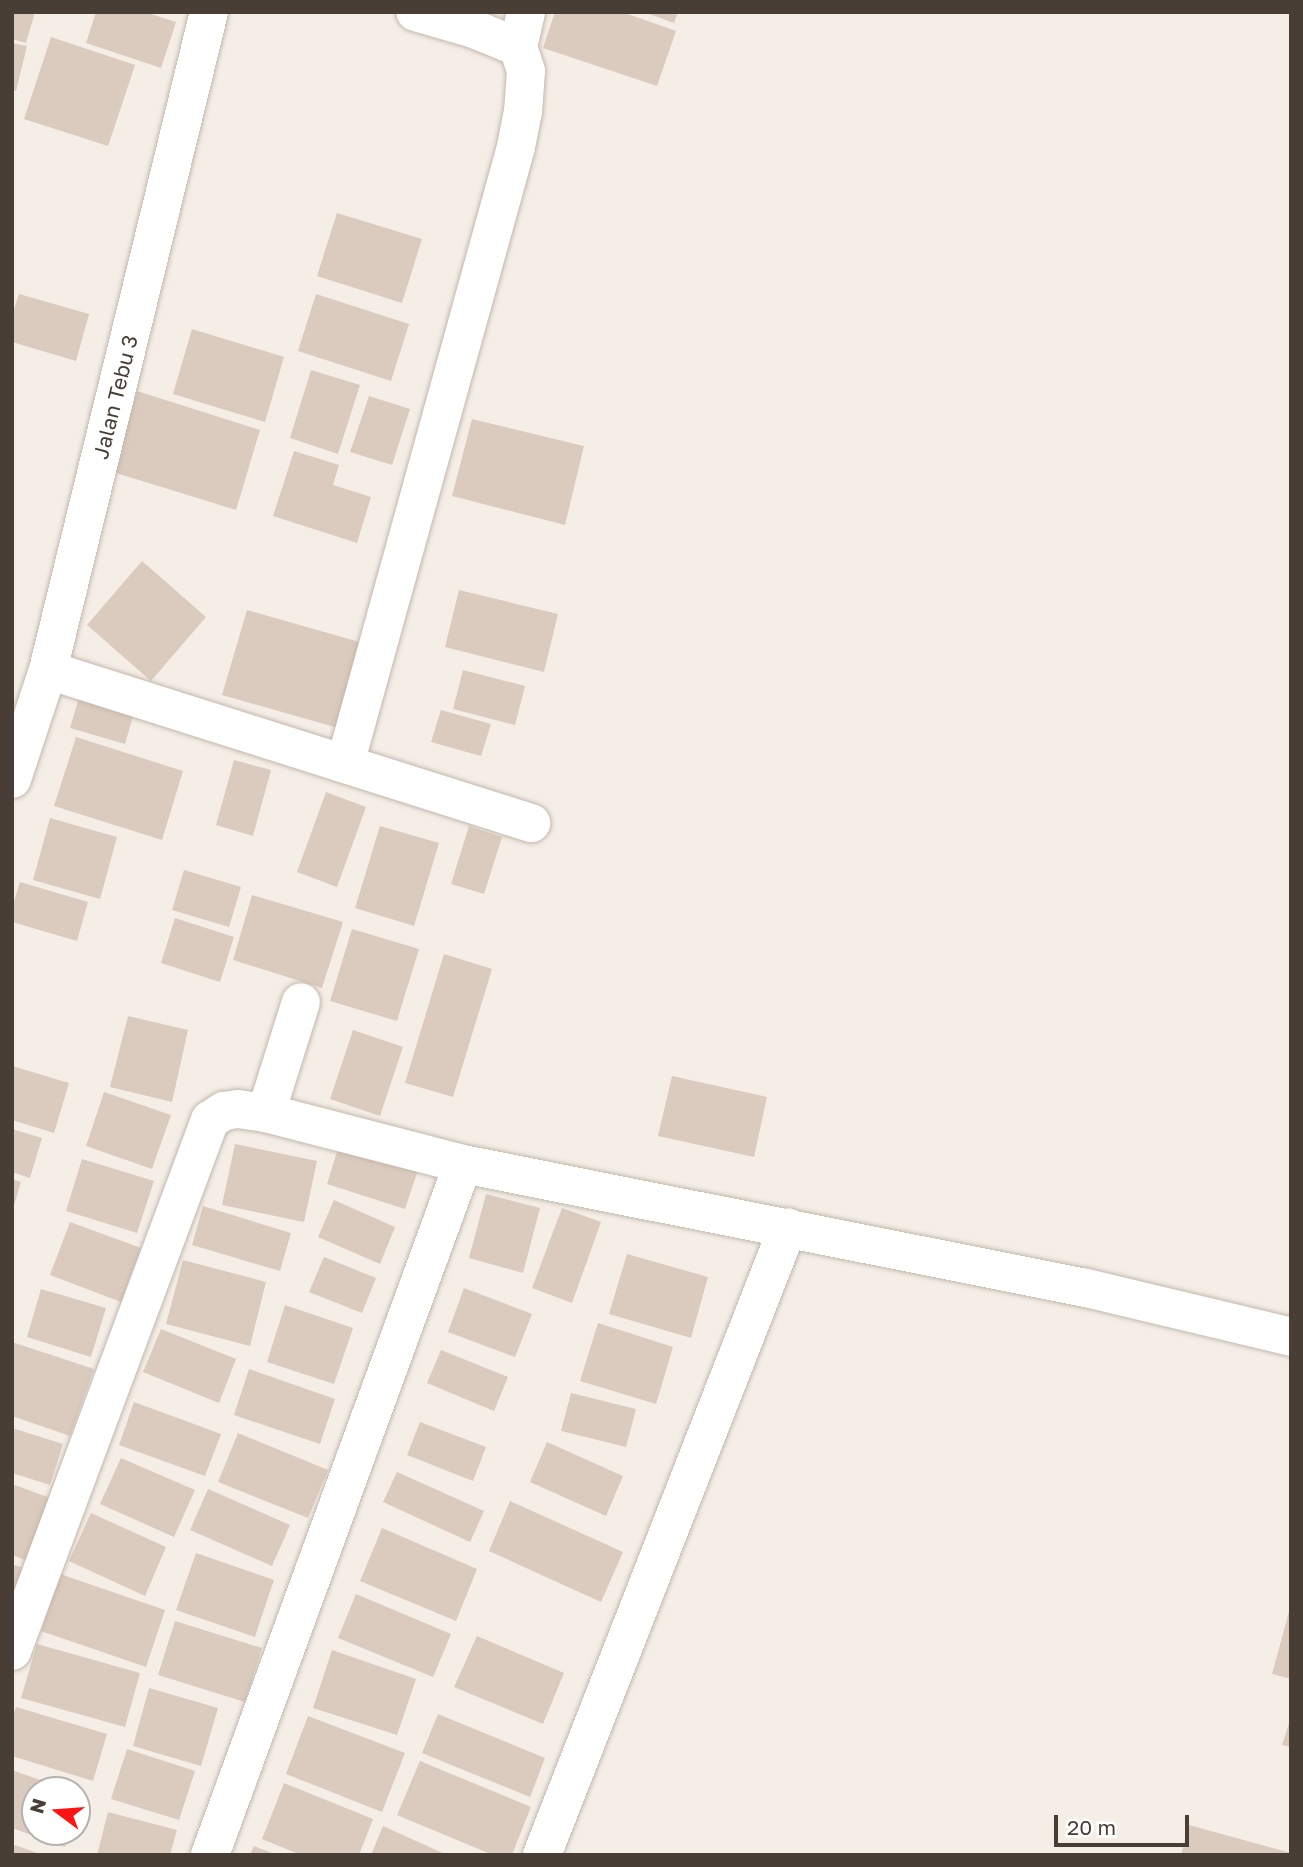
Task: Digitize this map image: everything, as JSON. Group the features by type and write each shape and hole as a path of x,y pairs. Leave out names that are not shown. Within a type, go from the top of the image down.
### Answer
{"street":[{"name":"Jalan Tebu 3","path":"12,779 48,670 209,12"},
{"path":"345,764 516,147 526,71 522,30 474,29 415,12"},
{"path":"48,670 531,823"},
{"path":"266,1113 301,1002"},
{"path":"12,1651 210,1120 224,1111 238,1109 266,1113 463,1164 1086,1288 1291,1337"},
{"path":"210,1855 463,1164"},
{"path":"542,1855 788,1227"}],"building":[{"path":"12,12 35,12 26,43 12,39"},
{"path":"96,12 145,12 176,22 161,68 86,43"},
{"path":"555,12 622,12 676,31 657,86 543,48"},
{"path":"644,12 678,12 674,23"},
{"path":"51,37 135,65 108,146 24,119"},
{"path":"12,43 27,46 16,91 12,90"},
{"path":"337,213 422,239 402,303 317,276"},
{"path":"19,294 89,314 76,361 12,342 12,315"},
{"path":"316,294 409,324 391,381 298,351"},
{"path":"192,329 284,357 265,422 173,394"},
{"path":"311,370 360,385 338,454 290,438"},
{"path":"137,391 260,430 236,510 113,472"},
{"path":"369,396 410,409 392,465 350,452"},
{"path":"472,419 584,446 565,525 452,496"},
{"path":"294,451 339,465 333,485 371,497 357,543 273,516"},
{"path":"142,561 206,617 151,681 87,625"},
{"path":"459,590 558,614 544,672 445,647"},
{"path":"247,610 363,643 338,728 222,695"},
{"path":"463,670 525,686 515,725 453,709"},
{"path":"79,697 134,713 125,744 70,728"},
{"path":"441,710 491,724 481,756 431,742"},
{"path":"76,737 183,771 162,840 54,806"},
{"path":"234,760 271,770 253,836 216,825"},
{"path":"326,792 366,807 337,887 297,872"},
{"path":"50,818 117,837 100,899 33,880"},
{"path":"380,826 439,843 414,926 355,908"},
{"path":"469,826 502,837 484,894 451,884"},
{"path":"184,870 241,887 229,927 172,910"},
{"path":"20,882 88,902 77,941 12,922 12,908"},
{"path":"252,895 343,922 322,988 233,960"},
{"path":"175,918 234,937 220,982 161,963"},
{"path":"352,929 419,949 397,1021 330,1001"},
{"path":"444,954 492,969 453,1097 405,1083"},
{"path":"128,1016 188,1030 172,1102 110,1087"},
{"path":"353,1030 403,1047 380,1116 330,1099"},
{"path":"12,1066 69,1083 54,1133 12,1120"},
{"path":"672,1076 767,1097 754,1157 658,1136"},
{"path":"104,1092 171,1115 152,1169 86,1146"},
{"path":"12,1129 42,1138 30,1178 12,1172"},
{"path":"235,1144 317,1161 304,1222 222,1205"},
{"path":"339,1145 418,1170 405,1209 327,1184"},
{"path":"82,1159 154,1181 137,1233 66,1211"},
{"path":"12,1179 21,1182 13,1209 12,1209"},
{"path":"486,1194 540,1208 523,1273 469,1258"},
{"path":"334,1200 395,1227 380,1264 318,1237"},
{"path":"203,1206 291,1233 280,1271 192,1245"},
{"path":"562,1208 601,1222 572,1303 532,1288"},
{"path":"70,1222 141,1248 121,1302 50,1275"},
{"path":"627,1254 708,1277 691,1338 609,1314"},
{"path":"324,1257 376,1278 362,1313 309,1292"},
{"path":"183,1260 266,1282 250,1346 166,1324"},
{"path":"464,1288 532,1314 515,1357 448,1332"},
{"path":"41,1289 106,1308 91,1357 27,1337"},
{"path":"285,1305 353,1328 334,1384 267,1362"},
{"path":"598,1323 673,1347 656,1404 580,1381"},
{"path":"161,1329 236,1359 219,1403 143,1372"},
{"path":"12,1342 94,1369 70,1436 12,1416"},
{"path":"441,1350 508,1377 494,1411 427,1383"},
{"path":"249,1369 335,1399 320,1444 234,1415"},
{"path":"571,1393 636,1409 626,1447 561,1431"},
{"path":"134,1402 221,1434 205,1476 119,1445"},
{"path":"420,1422 486,1447 473,1481 407,1455"},
{"path":"12,1428 63,1444 50,1485 12,1473"},
{"path":"238,1433 328,1470 308,1518 218,1482"},
{"path":"547,1442 623,1476 606,1516 530,1482"},
{"path":"121,1458 195,1490 174,1537 100,1504"},
{"path":"397,1472 484,1511 470,1542 383,1502"},
{"path":"12,1484 53,1499 29,1562 12,1555"},
{"path":"208,1489 290,1525 272,1566 190,1530"},
{"path":"510,1501 623,1552 601,1602 489,1551"},
{"path":"91,1513 166,1547 145,1596 69,1561"},
{"path":"382,1528 477,1569 456,1621 360,1581"},
{"path":"196,1553 274,1580 255,1637 176,1610"},
{"path":"12,1564 23,1568 12,1597"},
{"path":"60,1574 165,1610 146,1667 41,1631"},
{"path":"356,1594 451,1634 433,1677 338,1638"},
{"path":"1291,1608 1291,1679 1272,1674"},
{"path":"175,1621 262,1648 245,1702 158,1675"},
{"path":"477,1636 564,1673 543,1724 454,1687"},
{"path":"37,1644 140,1673 125,1727 21,1698"},
{"path":"332,1650 416,1679 397,1735 313,1708"},
{"path":"149,1688 218,1708 201,1766 133,1746"},
{"path":"16,1707 107,1734 93,1781 91,1776 77,1776 12,1756 12,1718"},
{"path":"438,1714 545,1758 530,1797 422,1753"},
{"path":"308,1716 405,1753 382,1812 286,1774"},
{"path":"1291,1717 1291,1747 1282,1745"},
{"path":"127,1749 195,1771 179,1820 111,1799"},
{"path":"420,1761 531,1807 512,1855 493,1855 397,1815"},
{"path":"12,1770 29,1776 21,1776 21,1831 12,1828"},
{"path":"284,1783 373,1819 359,1855 301,1855 262,1839"},
{"path":"108,1812 177,1830 170,1855 97,1855"},
{"path":"1189,1825 1291,1853 1291,1855 1181,1855"},
{"path":"383,1826 447,1855 371,1855"},
{"path":"12,1844 40,1854 40,1855 12,1855"},
{"path":"254,1846 277,1855 250,1855"}]}
